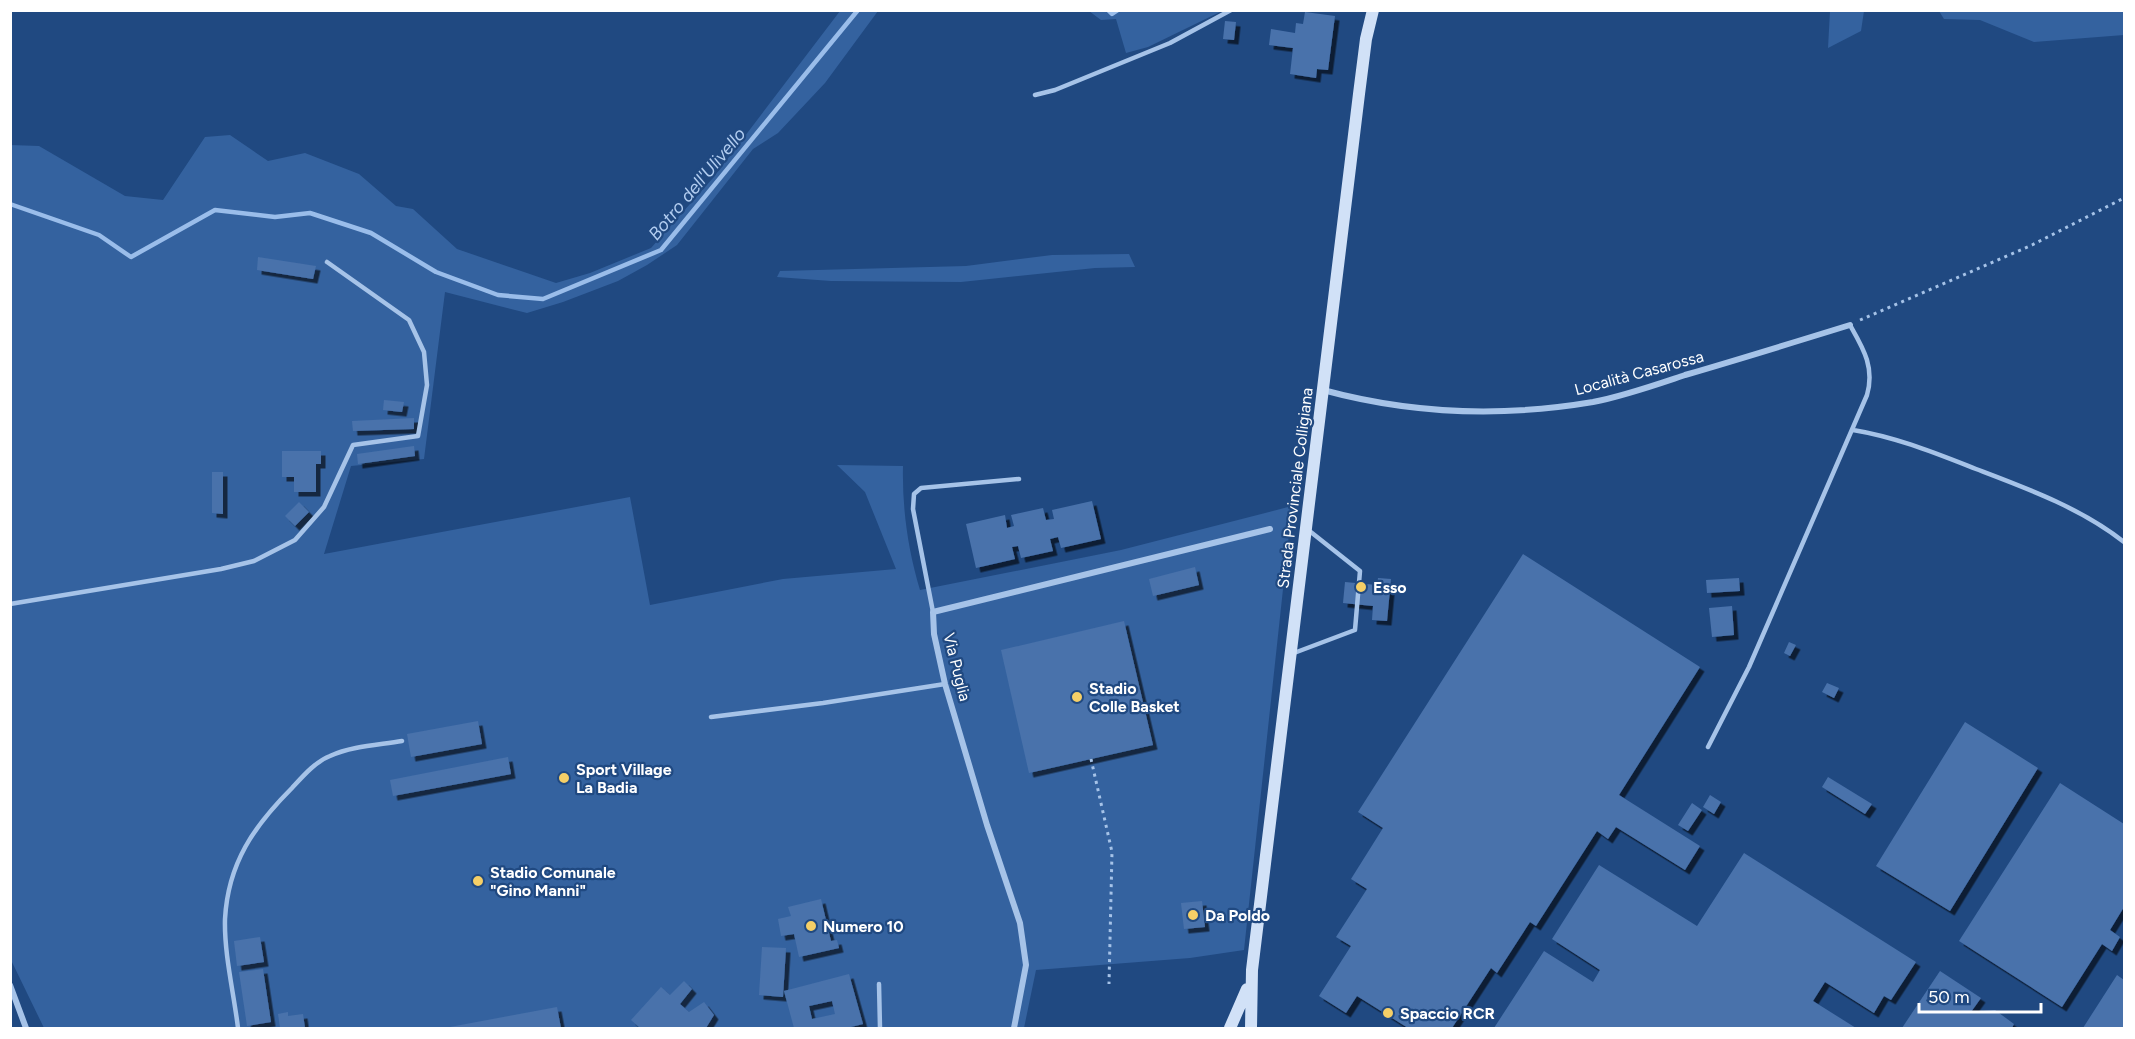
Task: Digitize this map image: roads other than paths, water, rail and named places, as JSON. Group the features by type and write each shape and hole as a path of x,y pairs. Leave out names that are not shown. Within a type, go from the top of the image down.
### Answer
{"main road":[{"name":"Strada Provinciale Colligiana","path":"1251,1029 1252,970 1361,75 1373,10"},
{"name":"Strada Provinciale Colligiana","path":"1230,1029 1244,998 1252,970"}],"street":[{"name":"Località Casarossa","path":"1323,390 1431,410 1545,408 1595,402 1850,325"},
{"name":"Via Puglia","path":"1014,1029 1026,965 1020,923 987,825 945,684 935,641 933,612 1270,530"},
{"path":"10,986 26,1029"}],"lane":[{"path":"1035,95 1055,90 1170,43 1231,10"},
{"path":"10,604 221,569 254,561 295,540 324,507 353,445 418,436 427,386 424,352 409,320 327,262"},
{"path":"1708,747 1749,668 1853,430 1869,388 1868,359 1850,325"},
{"path":"1853,430 1883,435 2036,492 2110,531 2124,542"},
{"path":"933,612 913,508 914,494 921,489 1019,479"},
{"path":"1291,654 1355,630 1360,571 1307,529"},
{"path":"711,717 945,684"},
{"path":"238,1029 225,919 234,873 248,840 275,806 308,771 321,761 344,751 402,741"},
{"path":"879,984 880,1029"}],"waterway":[{"name":"Botro dell'Ulivello","path":"10,204 99,235 131,257 215,210 275,217 310,213 371,233 436,272 498,295 543,299 661,250 858,10"},
{"name":"Botro dell'Ulivello","path":"1108,10 1112,14 1118,10"}],"place":[{"name":"Esso","path":"1361,587"},
{"name":"Stadio Colle Basket","path":"1077,697"},
{"name":"Sport Village La Badia","path":"564,778"},
{"name":"Stadio Comunale \"Gino Manni\"","path":"478,881"},
{"name":"Da Poldo","path":"1193,915"},
{"name":"Numero 10","path":"811,926"},
{"name":"Spaccio RCR","path":"1388,1013"}]}
